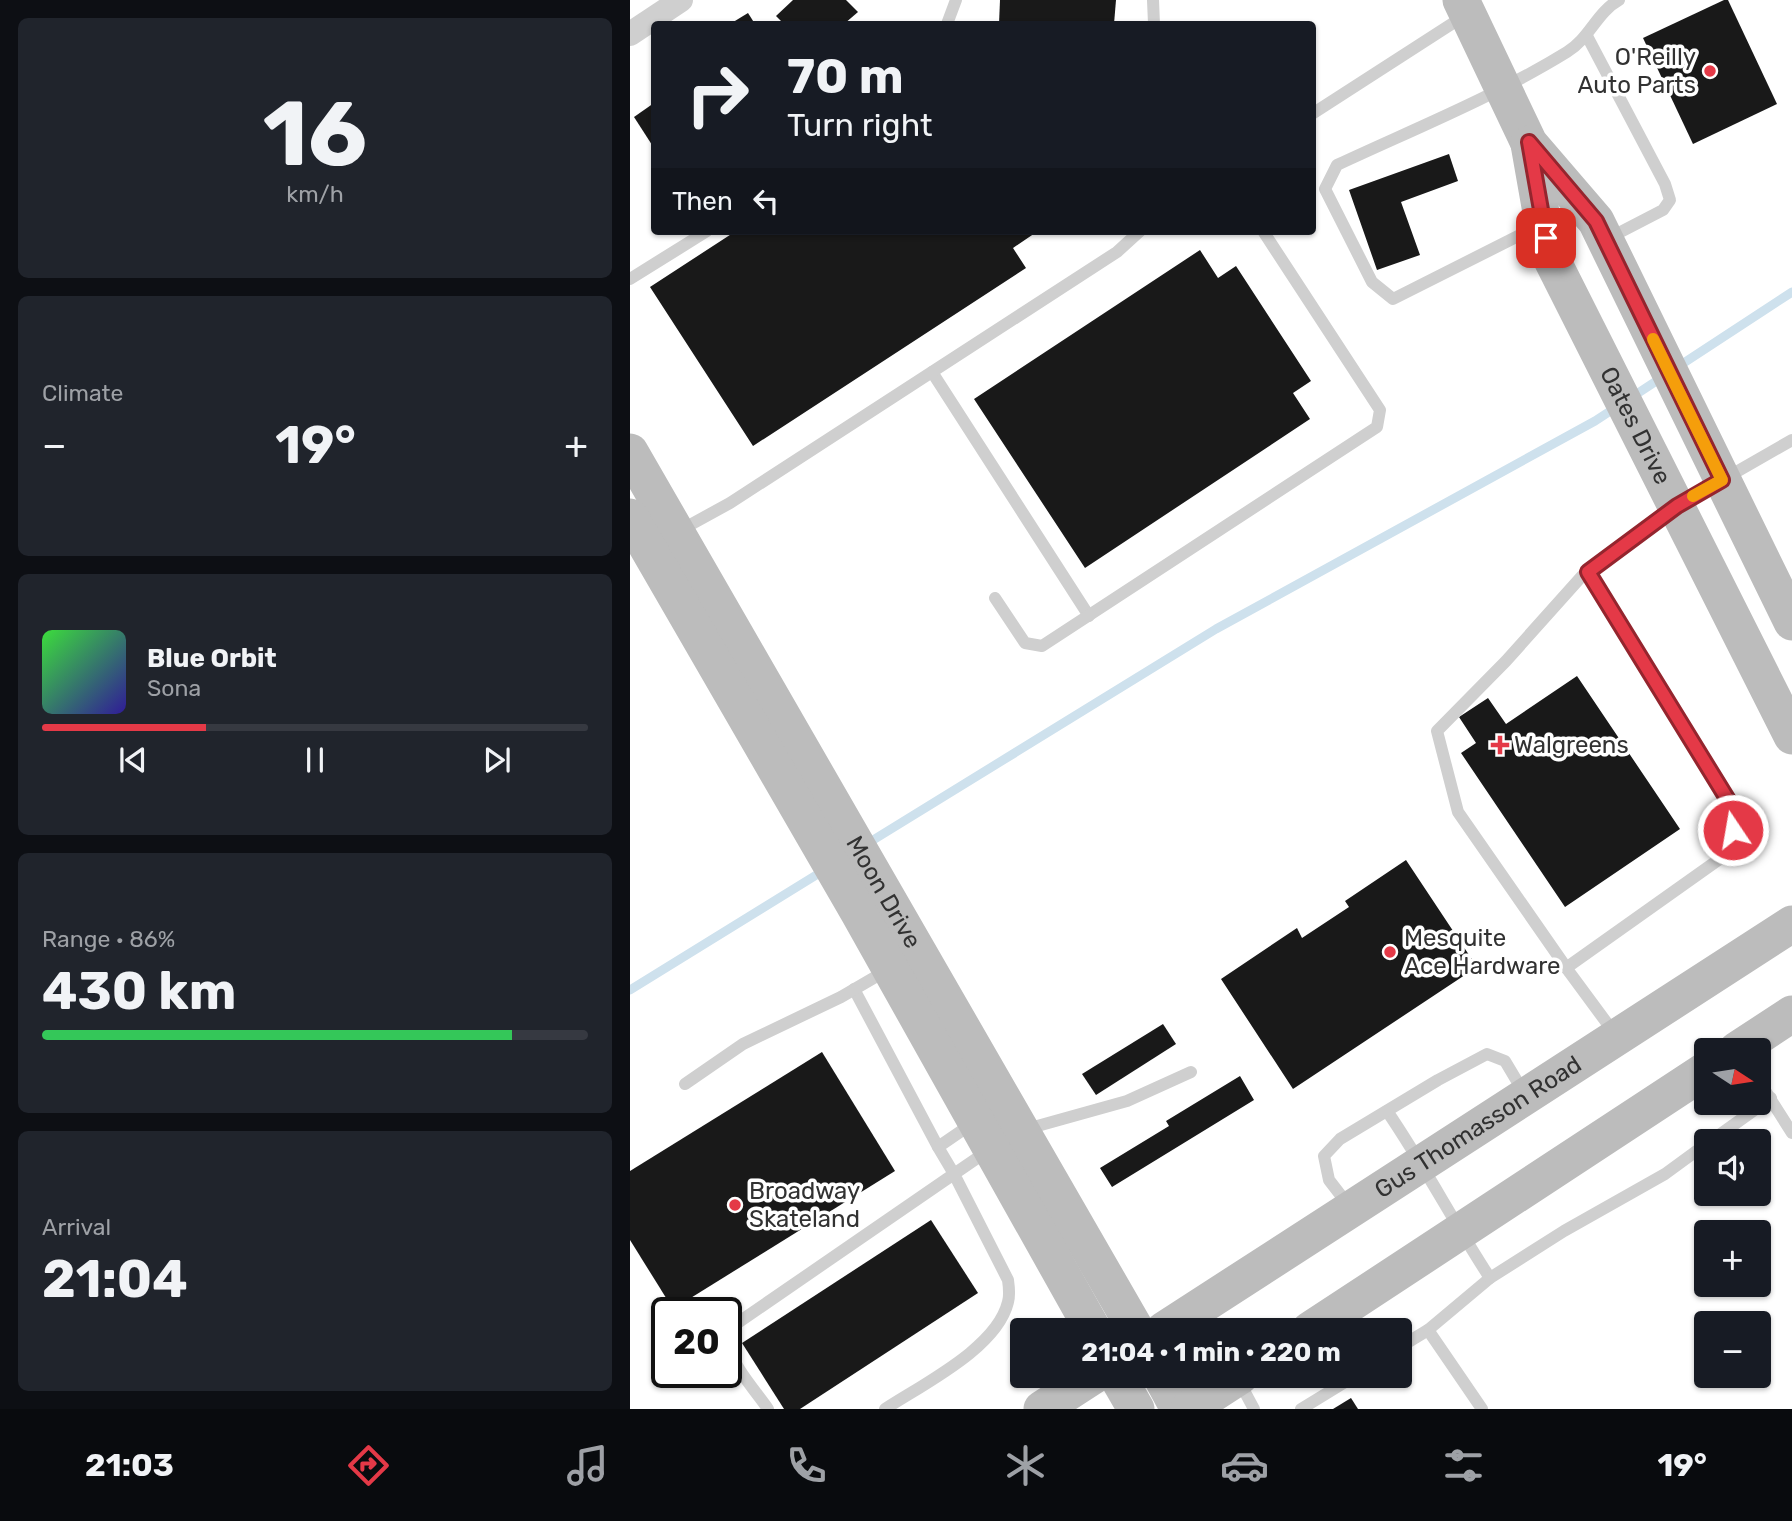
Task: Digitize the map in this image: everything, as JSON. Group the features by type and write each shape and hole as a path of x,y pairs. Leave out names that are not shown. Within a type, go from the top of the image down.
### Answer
{"main road":[{"name":"Oates Drive","path":"1464,7 1529,142 1596,221 1722,480 1789,609"},
{"name":"Oates Drive","path":"1529,142 1548,252 1792,736"},
{"name":"Moon Drive","path":"630,452 658,543 831,832 998,1125 1128,1318"},
{"name":"Moon Drive","path":"630,517 658,543"},
{"name":"Gus Thomasson Road","path":"1183,1318 1792,924"},
{"path":"1755,1038 1792,1014"},
{"path":"1328,1318 1694,1078"},
{"name":"Moon Drive","path":"998,1125 1087,1318"},
{"path":"1042,1409 1074,1388"},
{"path":"1124,1388 1136,1409"},
{"path":"1168,1388 1179,1409"},
{"path":"1189,1409 1222,1388"}],"street":[{"path":"630,34 681,0"}],"lane":[{"path":"948,21 956,0"},
{"path":"1153,0 1154,21"},
{"path":"1543,224 1393,299 1372,282 1325,189 1337,165 1502,88 1570,51 1587,36 1608,6 1619,0"},
{"path":"1316,111 1464,7"},
{"path":"1587,36 1665,184 1670,200 1663,210 1605,240"},
{"path":"630,279 701,235"},
{"path":"658,543 730,503 1117,252 1136,235"},
{"path":"995,598 1025,643 1042,646 1377,427 1380,410 1266,235"},
{"path":"932,372 1089,616"},
{"path":"1618,1037 1566,968 1458,811 1437,730 1506,662 1588,572 1677,506 1792,440"},
{"path":"1566,968 1721,858 1733,830 1728,800 1588,572"},
{"path":"685,1084 743,1044 854,989 904,960"},
{"path":"854,989 1008,1280 1009,1300 1002,1319 980,1347 885,1409"},
{"path":"1351,1209 1329,1180 1324,1156 1340,1139 1487,1054 1505,1060 1526,1096"},
{"path":"938,1147 998,1125 1127,1101 1191,1072"},
{"path":"1771,1098 1792,1132"},
{"path":"1387,1111 1422,1163 1460,1232 1490,1278"},
{"path":"1728,1129 1747,1115"},
{"path":"768,1409 730,1349 730,1335 736,1324 954,1174 998,1125"},
{"path":"1412,1340 1490,1278 1564,1231 1665,1174 1694,1153"},
{"path":"1428,1330 1482,1409"},
{"path":"1244,1388 1254,1409"},
{"path":"1301,1409 1335,1388"}],"building":[{"path":"793,0 846,0 858,12 848,21 781,21 776,16"},
{"path":"1000,0 1116,0 1114,21 999,21"},
{"name":"O'Reilly Auto Parts","path":"1728,0 1777,104 1693,144 1643,38"},
{"path":"748,13 753,21 735,21"},
{"path":"651,105 651,143 634,117"},
{"path":"1449,154 1458,181 1401,202 1420,255 1377,270 1349,190"},
{"path":"730,235 1032,235 1013,248 1026,268 753,446 650,287"},
{"path":"1200,250 1218,278 1236,266 1311,381 1293,393 1310,419 1085,568 974,399"},
{"name":"Walgreens","path":"1577,676 1680,829 1565,907 1461,753 1476,743 1459,717 1488,698 1506,724"},
{"path":"1406,860 1477,967 1293,1089 1221,979 1297,928 1302,938 1349,907 1345,901"},
{"path":"1163,1024 1176,1044 1096,1095 1082,1074"},
{"name":"Broadway Skateland","path":"822,1052 895,1171 692,1297 666,1297 630,1240 630,1171"},
{"path":"1240,1076 1254,1100 1112,1187 1100,1168 1169,1126 1166,1121"},
{"path":"931,1220 978,1293 800,1409 784,1409 742,1343"},
{"path":"1351,1398 1358,1409 1333,1409"}],"waterway":[{"path":"1676,368 1792,292"},
{"path":"1629,399 1664,376"},
{"path":"865,845 1216,629 1618,406"},
{"path":"630,990 826,869"}],"slow traffic":[{"path":"1653,339 1722,480 1693,496"}],"place":[{"name":"O'Reilly Auto Parts","path":"1710,71"},
{"name":"Walgreens","path":"1500,745"},
{"name":"Mesquite Ace Hardware","path":"1390,952"},
{"name":"Broadway Skateland","path":"735,1205"}],"route":[{"path":"1546,238 1529,142 1596,221 1722,480 1677,506 1588,572 1728,800 1733,830"}]}
